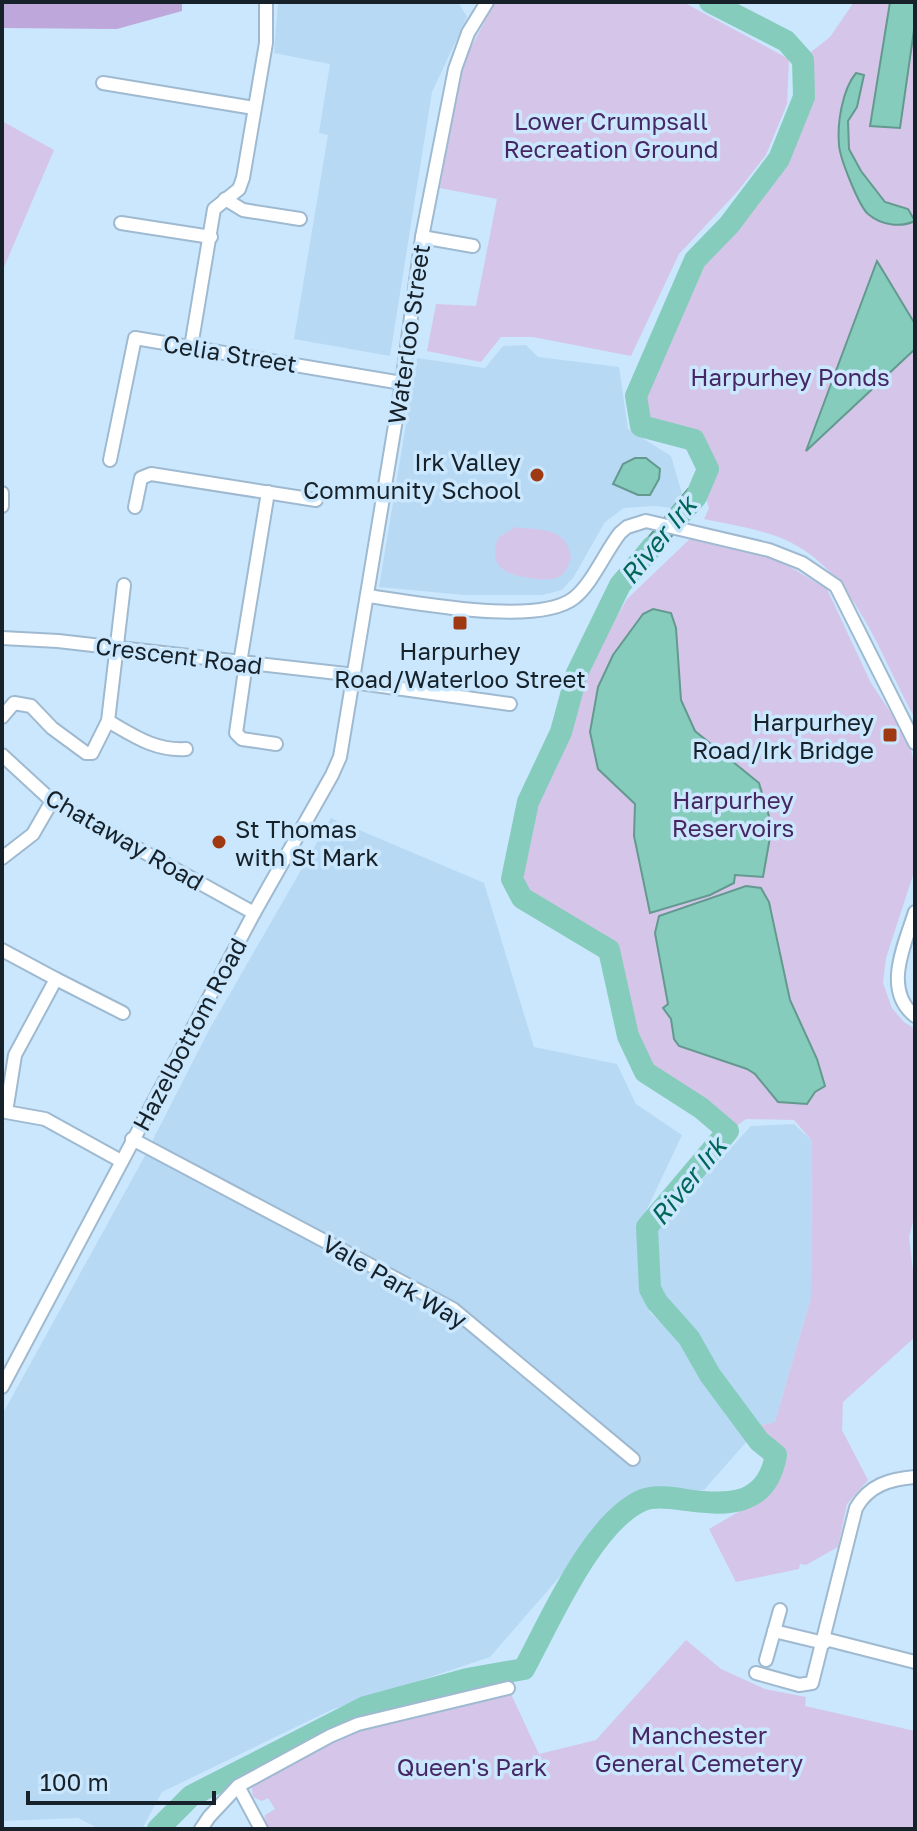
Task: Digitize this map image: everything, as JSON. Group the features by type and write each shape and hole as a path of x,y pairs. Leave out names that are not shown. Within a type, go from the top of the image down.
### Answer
{"street":[{"path":"191,347 214,209 241,185 266,43 266,2"},
{"name":"Waterloo Street","path":"354,678 402,383 422,237 455,69 468,33 487,2"},
{"path":"103,83 254,108"},
{"path":"225,199 243,210 300,219"},
{"path":"121,223 211,237"},
{"path":"422,237 473,246"},
{"name":"Celia Street","path":"110,460 128,336 402,383"},
{"path":"135,507 141,478 151,474 316,500"},
{"path":"268,492 236,733 242,739 276,744"},
{"path":"2,493 2,506"},
{"path":"368,596 460,609 540,611 557,607 578,594 620,533 627,527 646,521 790,557 836,586 915,743"},
{"path":"2,717 14,703 31,706 52,728 86,753 92,753 108,721 124,585"},
{"name":"Crescent Road","path":"2,638 115,647 243,663 510,704"},
{"name":"Hazelbottom Road","path":"2,1387 132,1139 332,775 340,757 354,678"},
{"path":"108,721 152,747 186,749"},
{"name":"Chataway Road","path":"2,755 52,801 254,913"},
{"path":"2,858 33,834 52,801"},
{"path":"915,912 898,964 897,980 901,996 915,1016"},
{"path":"2,950 123,1013"},
{"path":"56,979 15,1055 4,1112 45,1119 121,1161"},
{"name":"Vale Park Way","path":"132,1139 453,1309 633,1459"},
{"path":"756,1673 810,1685 824,1641 856,1508 862,1498 881,1483 915,1477"},
{"path":"766,1660 780,1610"},
{"path":"774,1631 915,1662"},
{"path":"201,1829 238,1786 358,1724 508,1688"},
{"path":"238,1786 261,1829"}],"shaded area":[{"path":"2,2 182,2 182,11 117,29 2,28"},
{"path":"278,2 458,2 467,17 432,92 390,356 294,339 328,135 319,133 330,64 274,53"},
{"name":"Irk Valley Community School","path":"526,345 538,357 619,367 628,429 671,456 682,494 672,508 624,508 605,522 573,578 562,590 542,595 465,595 379,587 417,358 485,368 503,346"},
{"path":"331,818 484,883 534,1047 617,1064 636,1104 682,1135 639,1226 642,1294 651,1314 686,1344 748,1440 704,1490 629,1497 490,1657 331,1710 162,1792 142,1829 100,1829 78,1818 2,1821 2,1415 141,1163 209,1030"},
{"path":"794,1124 812,1141 811,1297 775,1422 758,1426 712,1370 693,1335 656,1294 653,1233 751,1126"}],"green space":[{"name":"Lower Crumpsall Recreation Ground","path":"495,2 683,2 789,59 787,104 766,155 737,192 679,254 631,356 533,337 501,337 481,362 427,351 436,304 476,306 497,199 440,188 461,66"},
{"name":"Harpurhey Ponds","path":"854,2 915,2 915,718 860,613 844,588 825,567 803,549 776,536 704,519 709,508 692,454 653,424 645,398 700,264 736,225 786,161 811,98 811,52 830,37"},
{"path":"2,121 54,150 2,272"},
{"path":"515,527 551,532 564,540 571,558 562,575 550,579 527,578 503,570 498,565 495,549 498,538"},
{"name":"Harpurhey Reservoirs","path":"695,534 782,562 827,589 871,683 909,740 915,769 915,869 886,958 883,983 892,1008 915,1029 915,1214 909,1237 915,1288 915,1337 843,1402 842,1430 868,1480 847,1504 838,1547 806,1565 800,1564 799,1569 736,1582 709,1529 771,1493 765,1440 758,1426 775,1422 811,1297 812,1141 794,1120 746,1119 734,1128 650,1068 635,1037 613,948 530,896 519,876 536,804 571,733 584,672 627,599"},
{"name":"Manchester General Cemetery","path":"686,1640 721,1669 765,1689 806,1697 805,1706 915,1731 915,1829 268,1829 264,1822 265,1815 275,1809 268,1798 262,1801 253,1797 251,1784 339,1736 510,1692 539,1754 596,1740"}],"water":[{"path":"890,2 915,2 915,23 900,128 870,126"},
{"path":"856,73 864,75 857,107 848,121 849,149 861,171 885,202 908,209 915,221 897,225 873,218 864,209 850,182 840,152 839,127 844,98"},
{"path":"877,261 915,324 915,349 806,451"},
{"path":"635,458 646,458 660,469 659,479 650,495 638,495 613,484 623,464"},
{"path":"688,489 703,497 691,515 638,573 624,567"},
{"path":"653,609 671,613 676,628 681,700 695,731 759,783 772,826 763,877 735,875 734,883 710,895 650,913 634,836 635,804 598,769 590,732 598,687 613,655 643,614"},
{"path":"746,886 761,888 769,902 790,1000 817,1059 825,1086 815,1092 807,1104 778,1102 755,1074 747,1069 679,1046 674,1039 671,1019 663,1008 668,1004 655,933 659,916"}],"waterway":[{"name":"River Irk","path":"680,515 696,497 708,469 694,440 641,426 636,396 695,260 729,225 779,159 804,97 803,60 786,41 710,2"},
{"name":"River Irk","path":"158,1829 191,1796 365,1707 467,1679 524,1669 574,1574 590,1550 625,1511 653,1498 717,1503 744,1499 755,1493 771,1472 776,1455 759,1441 710,1375 689,1338 657,1302 650,1289 647,1227 728,1131 701,1108 645,1072 628,1036 609,950 522,898 512,879 528,802 561,732 577,673 620,585 652,547"}],"place":[{"name":"Irk Valley Community School","path":"537,475"},
{"name":"Harpurhey Road/Waterloo Street","path":"460,623"},
{"name":"Harpurhey Road/Irk Bridge","path":"890,735"},
{"name":"St Thomas with St Mark","path":"219,842"}],"park label":[{"name":"Queen's Park","path":"472,1766"}]}
